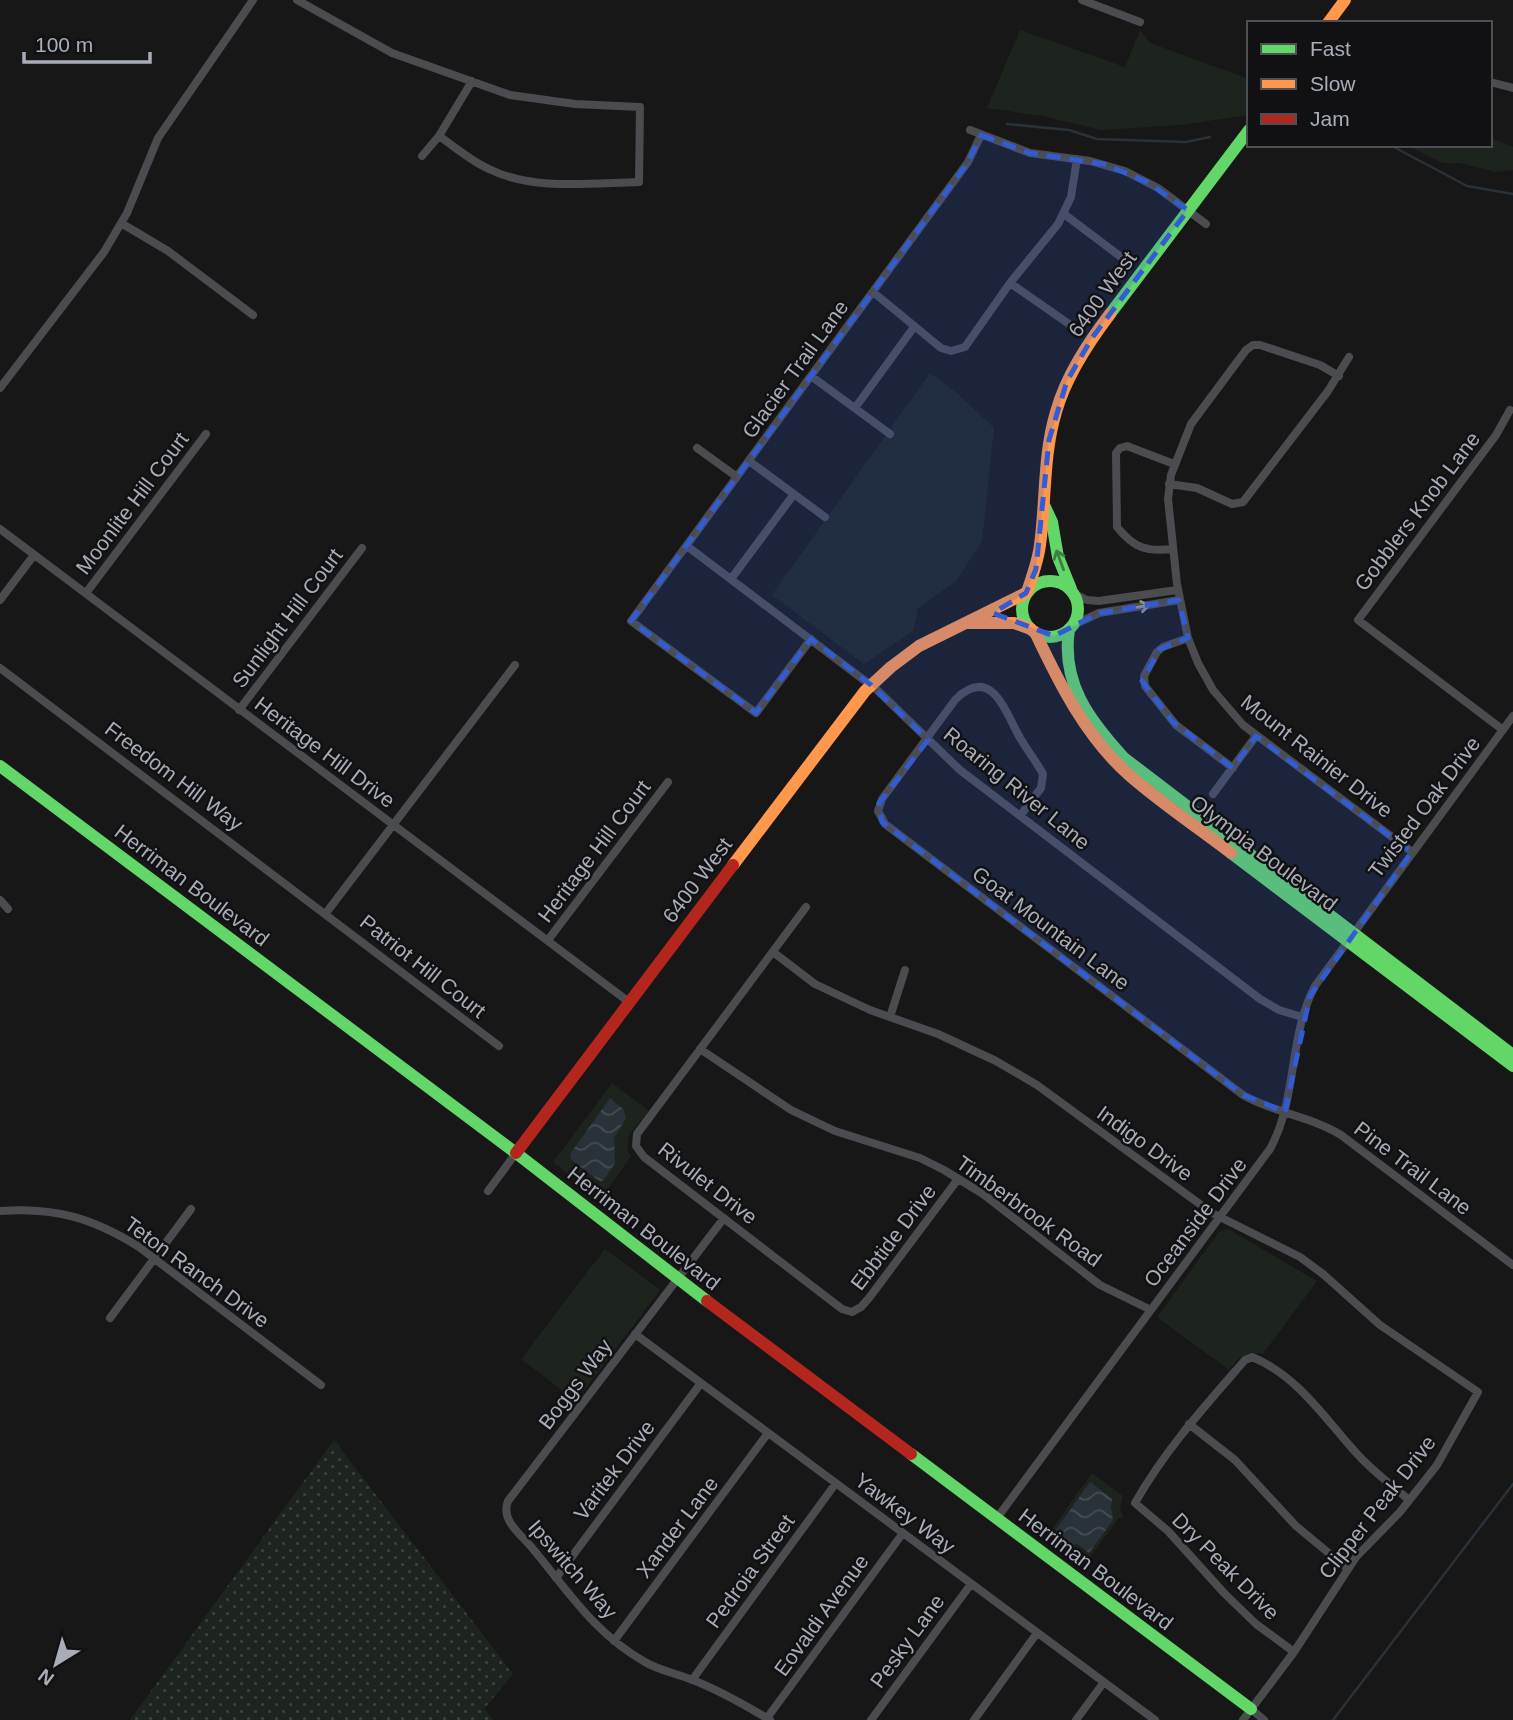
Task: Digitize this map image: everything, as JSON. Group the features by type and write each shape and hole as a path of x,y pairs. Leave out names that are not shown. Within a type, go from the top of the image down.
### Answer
{"street":[{"path":"0,388 104,252 121,223 158,138 253,0"},
{"path":"297,0 392,53 510,95 575,104 640,107 639,182 573,183 529,181 511,177 489,170 439,136"},
{"path":"1329,21 1345,0"},
{"path":"1085,1 1140,22"},
{"path":"422,156 439,136 472,81"},
{"path":"1492,83 1513,88"},
{"path":"970,131 1030,153 1104,164 1132,174 1158,188 1206,224"},
{"name":"6400 West","path":"488,1191 871,685 919,646 1027,593 1038,559 1040,523 1045,507 1044,472 1049,440 1067,381 1092,338 1247,133"},
{"name":"Glacier Trail Lane","path":"811,639 756,713 631,621 968,162 981,135"},
{"path":"873,292 941,348 951,351 965,347 1010,283 1064,214 1071,197 1077,159"},
{"path":"1064,214 1121,257"},
{"path":"121,223 168,251 253,315"},
{"path":"1010,283 1069,324"},
{"path":"855,408 914,327"},
{"name":"Mount Rainier Drive","path":"1339,376 1320,365 1260,345 1250,346 1195,418 1174,464 1169,484 1168,499 1178,595 1188,638 1198,663 1213,691 1235,717 1256,736 1412,852"},
{"path":"1169,484 1197,488 1232,504 1243,502 1339,376 1349,357"},
{"path":"811,376 890,434"},
{"name":"Gobblers Knob Lane","path":"1503,730 1357,620 1496,435 1510,410"},
{"name":"Moonlite Hill Court","path":"86,593 206,434"},
{"path":"1173,549 1147,550 1117,527 1116,456 1120,447 1127,446 1174,464"},
{"path":"697,448 737,477"},
{"path":"749,461 825,517"},
{"path":"731,579 794,494"},
{"name":"6400 West","path":"1045,507 1052,522 1058,557 1073,593"},
{"name":"Heritage Hill Drive","path":"0,529 629,1002"},
{"name":"Roaring River Lane","path":"687,545 871,685 960,771 1266,1003 1302,1017"},
{"name":"Sunlight Hill Court","path":"239,709 362,548"},
{"path":"0,600 34,555"},
{"path":"1053,581 1064,584 1073,593 1087,600 1178,595 1099,613 1054,636 1033,631 1023,615 1022,604 1027,593 1036,584 1053,581"},
{"path":"1071,627 1078,609 1073,593"},
{"name":"6400 West","path":"966,623 984,625 1011,621 1033,631"},
{"name":"Olympia Boulevard","path":"1071,627 1065,654 1073,683 1091,718 1115,749 1136,769 1513,1066"},
{"name":"Olympia Boulevard","path":"1033,631 1079,717 1118,764 1349,937 1513,1055"},
{"path":"1188,638 1157,652 1144,676 1145,686 1176,725 1233,768"},
{"path":"326,913 515,665"},
{"name":"Freedom Hill Way","path":"0,668 326,913"},
{"name":"Goat Mountain Lane","path":"1020,816 1041,788 1044,777 1002,700 995,693 981,688 961,694 879,803 878,811 882,822 1243,1095 1285,1112"},
{"name":"Twisted Oak Drive","path":"1363,919 1513,716"},
{"path":"1213,794 1256,736"},
{"name":"Herriman Boulevard","path":"0,766 997,1518 1247,1715 1264,1720"},
{"name":"Heritage Hill Court","path":"548,940 668,782"},
{"path":"0,900 8,909"},
{"name":"Rivulet Drive","path":"806,908 637,1134 636,1146 644,1157 842,1309 852,1312"},
{"name":"Patriot Hill Court","path":"326,913 499,1046"},
{"name":"Oceanside Drive","path":"997,1518 1270,1149 1285,1112 1302,1017 1315,986 1363,919"},
{"name":"Indigo Drive","path":"773,952 815,984 890,1017 938,1034 996,1061 1037,1085 1220,1217 1300,1257 1324,1274 1380,1325 1478,1392"},
{"path":"890,1017 905,970"},
{"name":"Timberbrook Road","path":"700,1049 791,1111 835,1131 920,1158 958,1179 983,1195 1100,1285 1151,1310"},
{"name":"Pine Trail Lane","path":"1285,1112 1321,1124 1341,1135 1513,1265"},
{"name":"Ebbtide Drive","path":"852,1312 869,1298 958,1179"},
{"path":"110,1318 191,1209"},
{"name":"Teton Ranch Drive","path":"0,1211 40,1210 63,1213 116,1232 321,1385"},
{"name":"Boggs Way","path":"505,1511 508,1501 724,1218"},
{"name":"Yawkey Way","path":"635,1334 1155,1720"},
{"path":"1348,1569 1296,1526 1235,1460 1189,1424 1245,1360 1252,1357 1292,1383 1360,1457 1409,1500"},
{"name":"Varitek Drive","path":"556,1578 701,1383"},
{"name":"Clipper Peak Drive","path":"1247,1715 1294,1652 1356,1557 1409,1500 1437,1465 1478,1392"},
{"name":"Dry Peak Drive","path":"1189,1424 1135,1503 1168,1531 1256,1624 1294,1652"},
{"name":"Xander Lane","path":"614,1641 768,1433"},
{"name":"Pedroia Street","path":"692,1680 836,1483"},
{"name":"Ipswitch Way","path":"505,1511 507,1520 580,1609 614,1641 647,1664 692,1680 769,1719"},
{"name":"Eovaldi Avenue","path":"769,1719 903,1533"},
{"name":"Pesky Lane","path":"871,1720 971,1584"},
{"path":"974,1720 1037,1633"},
{"path":"1076,1720 1104,1682"}],"highlighted area":[{"path":"981,135 1030,153 1104,164 1147,182 1188,210 1092,338 1067,381 1049,440 1036,569 1026,593 993,613 1054,636 1099,613 1179,600 1188,638 1160,649 1142,681 1172,721 1233,768 1256,736 1412,852 1310,996 1285,1112 1243,1095 882,822 879,803 928,740 871,685 811,639 756,713 631,621 968,162"}],"shaded area":[{"path":"1020,30 1125,67 1140,30 1150,43 1247,78 1247,115 1180,125 1101,130 1043,116 987,108"},
{"path":"1492,139 1513,147 1513,170 1497,172 1459,163 1443,163 1410,147 1492,147"},
{"path":"930,373 958,394 994,428 982,541 956,581 918,608 913,631 864,664 772,595"},
{"path":"612,1083 649,1111 629,1135 627,1150 631,1156 601,1199 553,1162"},
{"path":"1228,1229 1317,1281 1263,1354 1243,1356 1229,1370 1157,1317 1219,1232"},
{"path":"605,1249 660,1290 576,1401 521,1359"},
{"path":"334,1440 513,1674 484,1709 493,1720 130,1720"},
{"path":"1092,1473 1123,1496 1120,1507 1123,1518 1119,1518 1090,1557 1076,1547 1073,1550 1050,1532"}],"water":[{"path":"610,1098 623,1109 626,1118 614,1138 615,1163 603,1181 599,1181 570,1158"},
{"path":"1090,1482 1112,1499 1113,1520 1089,1553 1076,1543 1073,1546 1055,1531"}],"waterway":[{"path":"1007,124 1069,130 1097,139 1186,142 1210,137"},
{"path":"1394,147 1467,186 1513,194"},
{"path":"1333,1720 1513,1484"}],"traffic: fast":[{"path":"1110,314 1247,133"},
{"path":"1045,507 1052,522 1058,557 1071,589"},
{"path":"1050,581 1061,583 1070,589 1076,598 1078,609 1076,620 1070,629 1061,635 1050,637 1039,635 1030,629 1024,620 1022,609 1024,598 1030,589 1039,583 1050,581"},
{"path":"1069,629 1069,667 1080,700 1124,758 1513,1055"},
{"path":"0,766 516,1153 707,1301"},
{"path":"1231,853 1513,1066"},
{"path":"911,1454 1251,1709"}],"traffic: slow":[{"path":"1329,21 1345,0"},
{"path":"1027,592 1039,551 1047,461 1056,412 1078,360 1110,314"},
{"path":"733,865 865,691 919,646 1026,593"},
{"path":"966,623 1014,623 1031,629"},
{"path":"1035,632 1075,708 1114,760 1154,795 1231,853"}],"traffic: jam":[{"path":"516,1153 733,865"},
{"path":"707,1301 911,1454"}]}
